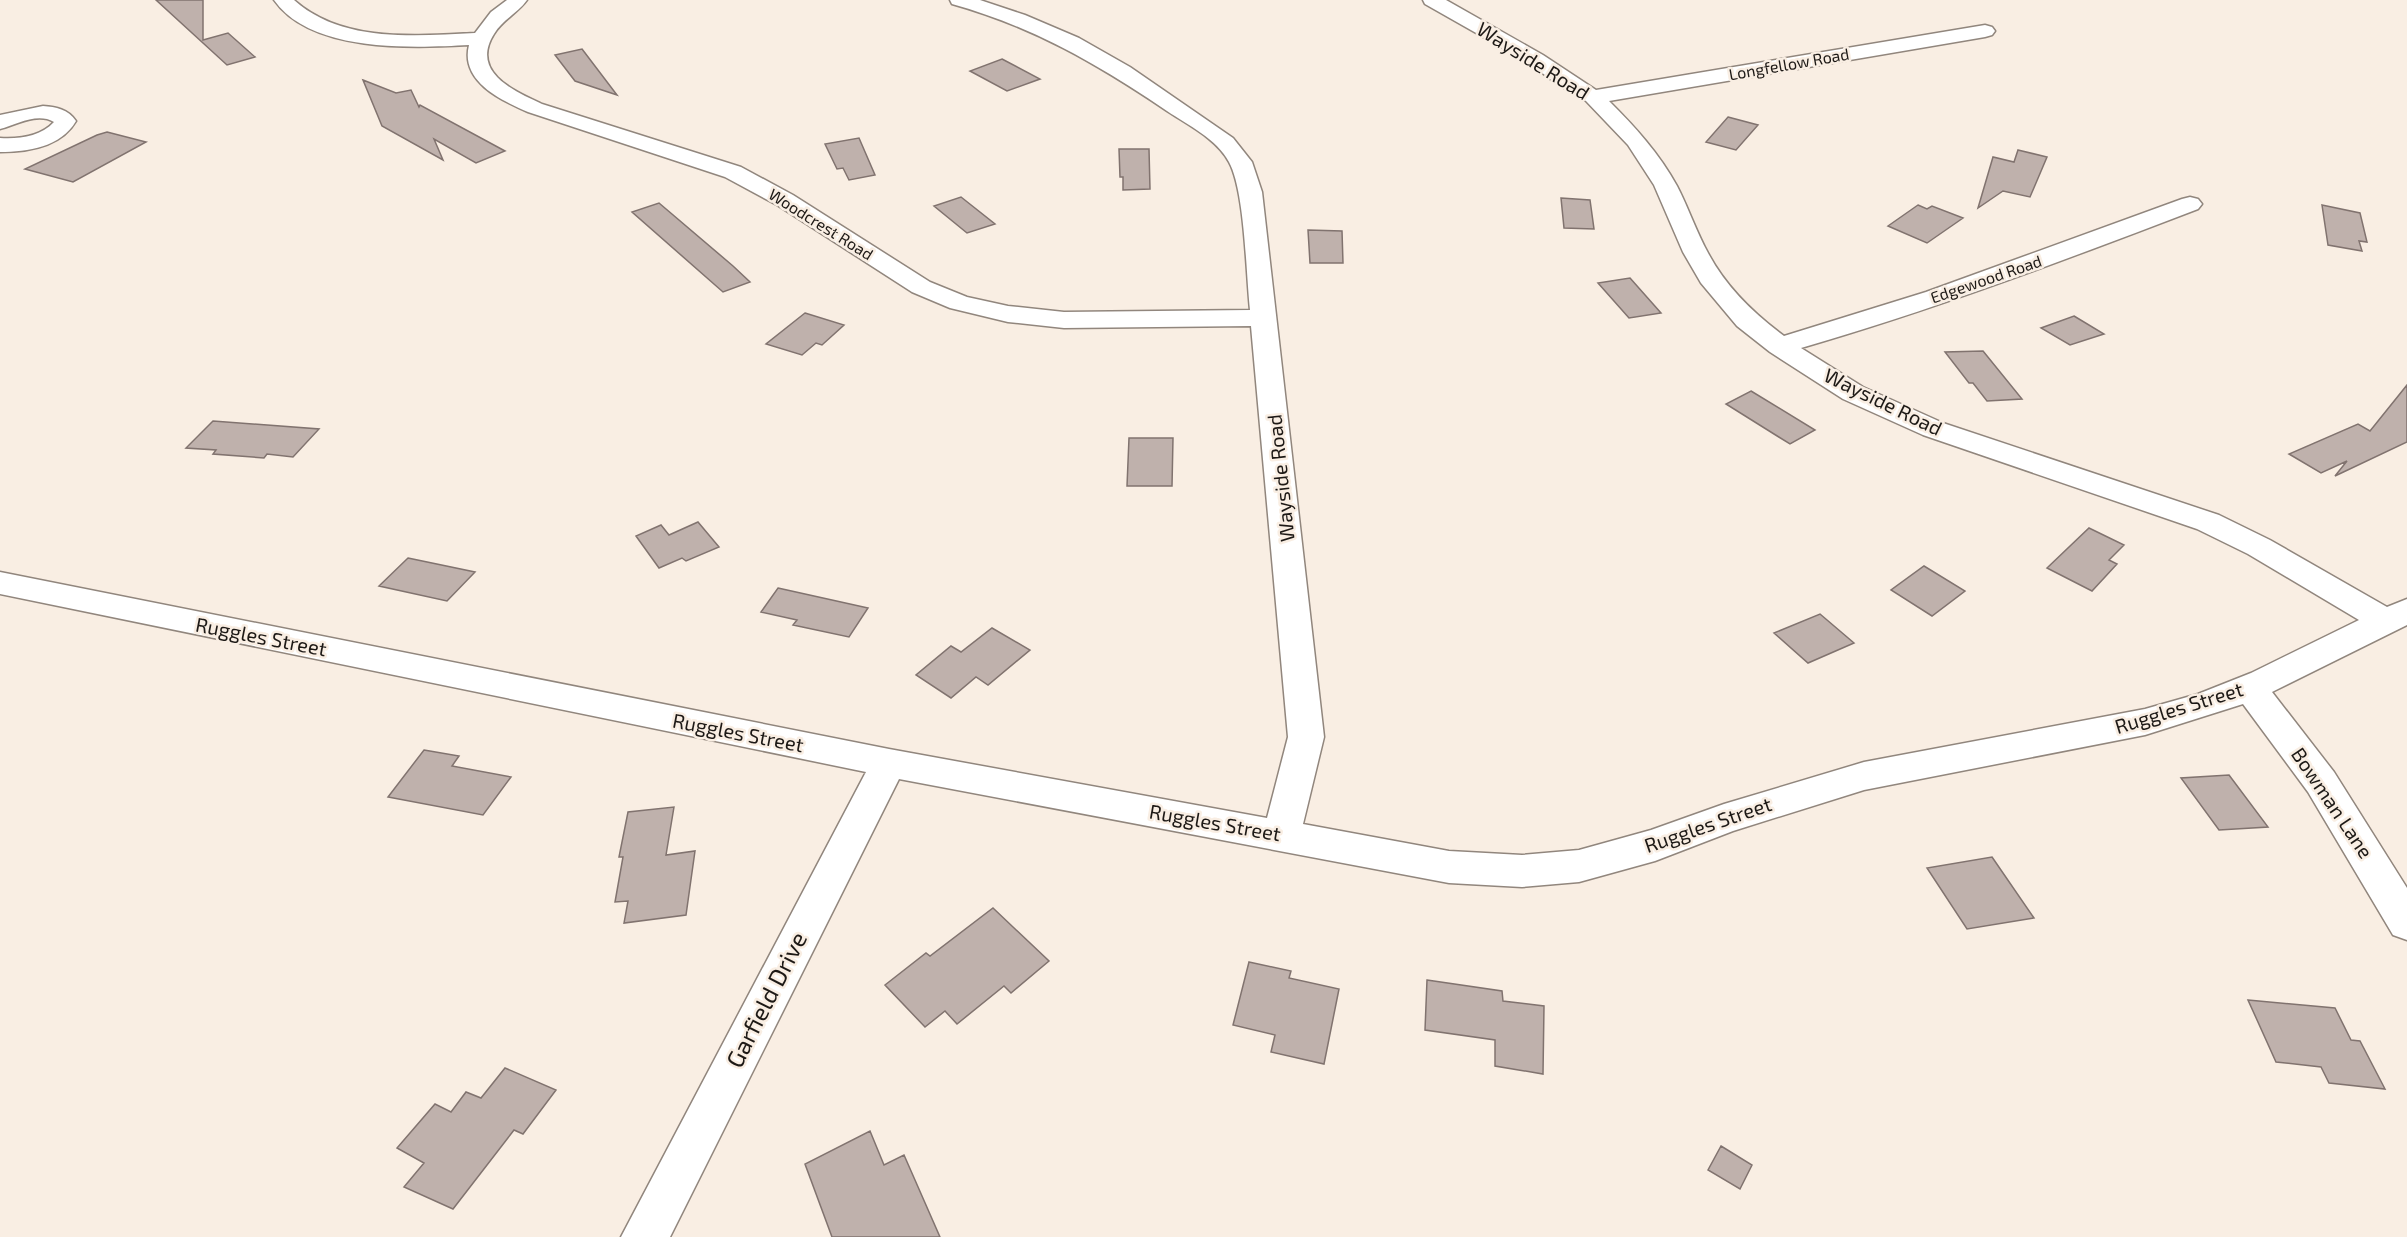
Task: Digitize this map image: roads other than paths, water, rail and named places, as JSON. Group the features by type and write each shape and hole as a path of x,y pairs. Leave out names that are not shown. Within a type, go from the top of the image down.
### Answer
{"street":[{"path":"283,0 290,9 310,22 342,32 402,40 480,38 497,17 518,0"},
{"name":"Wayside Road","path":"958,0 1017,17 1084,48 1211,131 1238,157 1245,172 1250,192 1305,701 1306,737 1281,835"},
{"name":"Wayside Road","path":"1432,0 1536,59 1564,81 1593,97 1642,148 1665,185 1695,252 1710,278 1746,320 1779,346 1853,393 1933,429 2208,522 2396,616"},
{"name":"Longfellow Road","path":"1593,97 1985,31"},
{"name":"Woodcrest Road","path":"480,38 476,49 477,59 484,77 493,87 518,102 734,172 769,190 904,277 938,295 1008,314 1064,320 1263,318"},
{"path":"0,123 44,113 57,114 65,121 62,127 44,138 18,144 0,145"},
{"name":"Edgewood Road","path":"1779,346 1844,328 1988,279 2190,204"},
{"name":"Ruggles Street","path":"0,583 889,763 1449,867 1522,871 1580,866 1655,845 1724,819 1864,776 2145,722 2207,704 2249,687 2396,616"},
{"name":"Bowman Lane","path":"2249,687 2321,782 2407,923"},
{"name":"Garfield Drive","path":"645,1237 889,763"}]}
